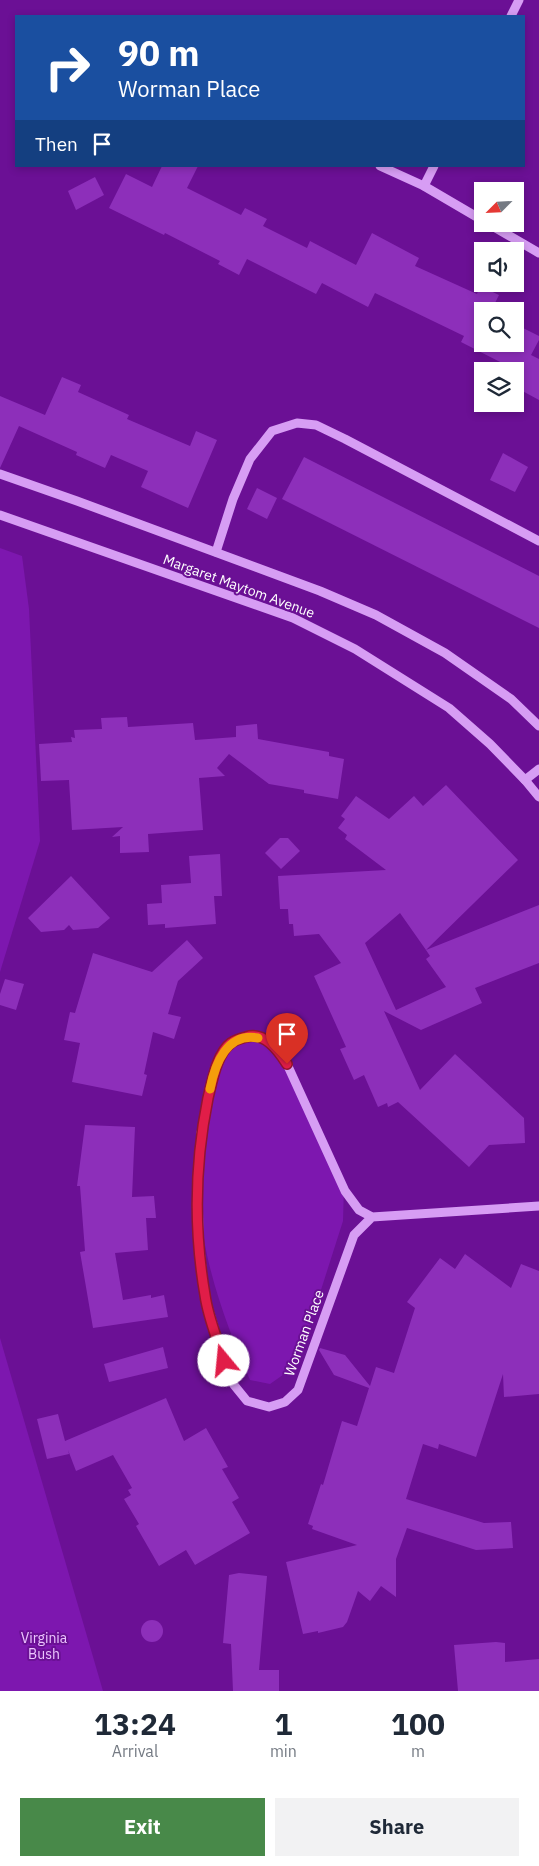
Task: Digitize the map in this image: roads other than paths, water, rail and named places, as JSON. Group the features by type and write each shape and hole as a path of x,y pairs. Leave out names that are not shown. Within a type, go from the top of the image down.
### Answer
{"street":[{"path":"512,15 519,0"},
{"path":"382,167 424,186 474,215"},
{"path":"424,186 434,167"},
{"path":"503,232 539,253"},
{"path":"216,552 233,499 250,459 272,431 296,423 316,425 456,496 539,541"},
{"name":"Margaret Maytom Avenue","path":"0,474 216,552 320,591 376,615 446,653 512,698 539,726"},
{"name":"Margaret Maytom Avenue","path":"0,515 293,618 355,649 449,708 490,744 539,797"},
{"path":"525,780 539,769"},
{"name":"Worman Place","path":"248,1036 266,1039 278,1050 287,1064 345,1191 359,1210 372,1217 354,1235 298,1390 285,1402 269,1407 247,1401 234,1385 224,1361 205,1297 199,1240 198,1183 201,1133 213,1076 222,1055 231,1042 248,1036"},
{"path":"372,1217 539,1206"}],"park label":[{"name":"Virginia Bush","path":"44,1646"}]}
